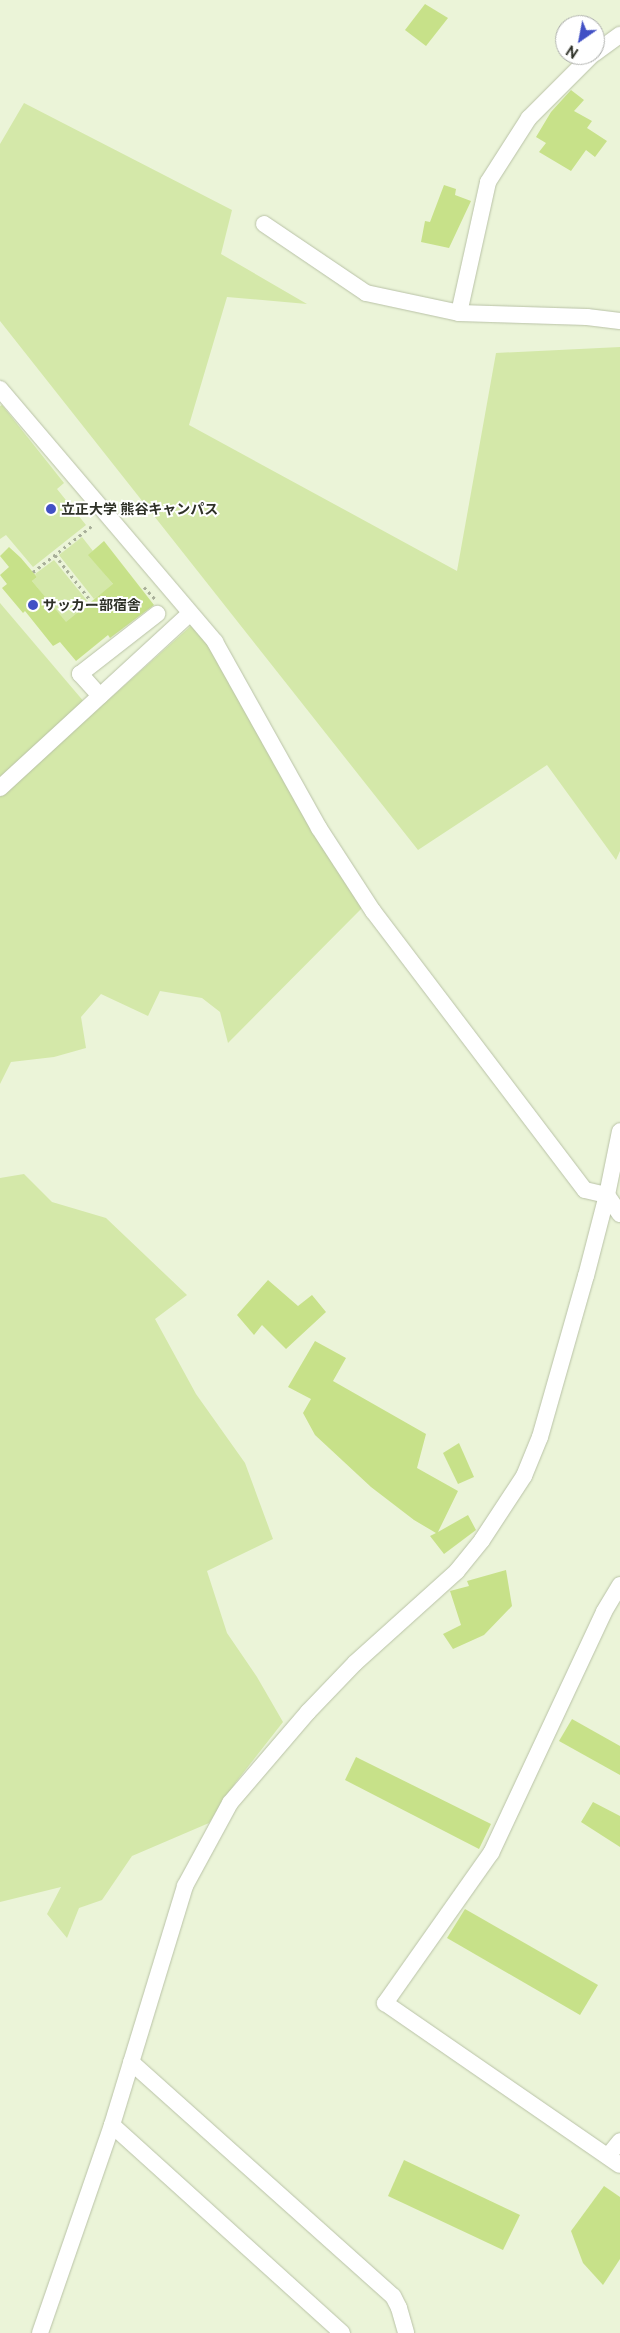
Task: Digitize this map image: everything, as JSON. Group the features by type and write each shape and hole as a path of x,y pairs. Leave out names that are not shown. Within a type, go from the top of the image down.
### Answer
{"street":[{"path":"605,46 620,35"},
{"path":"459,313 488,182 529,118 582,65"},
{"path":"264,224 366,293 459,313 587,317 620,321"},
{"path":"0,389 189,614 215,642 319,828 373,912 585,1190 607,1195 620,1214"},
{"path":"100,696 80,674 157,614"},
{"path":"0,788 189,614"},
{"path":"40,2333 112,2125 185,1886 230,1803 308,1712 355,1663 457,1571 482,1540 524,1476 540,1437 607,1195 620,1131"},
{"path":"620,1585 604,1612 492,1853 386,2003 614,2161 620,2141"},
{"path":"131,2062 393,2296 399,2308 404,2333"},
{"path":"112,2125 342,2333"}],"path":[{"path":"33,572 94,525"},
{"path":"55,555 91,601"}],"green space":[{"path":"24,103 232,210 221,254 307,304 227,297 189,425 457,571 496,353 620,347 620,851 616,860 547,765 418,850 0,321 0,144"},
{"path":"2,405 64,483 57,489 86,525 33,567 6,535 0,539 0,406"},
{"path":"82,537 93,551 89,555 126,600 118,608 105,591 94,599 59,555"},
{"path":"54,560 89,603 81,610 84,613 69,627 32,581 37,577 35,574"},
{"path":"0,603 85,703 0,779"},
{"path":"193,624 213,646 363,907 228,1043 220,1012 202,998 160,991 148,1016 101,994 81,1017 86,1048 54,1057 11,1062 0,1084 0,797"},
{"path":"24,1174 52,1202 106,1218 187,1295 155,1319 196,1394 245,1463 273,1539 207,1571 227,1633 257,1677 283,1722 236,1782 209,1823 132,1856 102,1900 79,1908 67,1938 47,1914 61,1887 0,1902 0,1178"}],"building":[{"path":"425,4 448,18 426,46 405,30"},
{"path":"571,90 584,100 574,111 592,121 587,128 607,141 595,157 586,150 571,171 539,152 546,143 536,137 551,112"},
{"path":"444,185 456,189 455,195 471,201 449,248 421,242 425,221 430,222"},
{"path":"104,541 154,605 110,638 108,635 76,661 60,642 53,646 25,611 23,613 2,588 7,584 0,575 9,567 0,556 9,547 21,558 37,577 32,581 66,622 113,584 88,555"},
{"path":"268,1280 298,1306 312,1295 326,1312 286,1349 262,1325 254,1335 237,1315"},
{"path":"315,1341 346,1358 333,1381 426,1434 417,1468 458,1491 438,1532 468,1515 476,1530 444,1554 430,1536 436,1533 414,1520 371,1487 315,1435 303,1413 311,1399 288,1387"},
{"path":"459,1443 474,1477 458,1484 443,1453"},
{"path":"506,1570 512,1606 484,1635 453,1649 443,1634 461,1625 450,1591 469,1586 467,1581"},
{"path":"572,1719 620,1746 620,1775 559,1741"},
{"path":"356,1757 491,1824 479,1849 345,1780"},
{"path":"593,1802 620,1816 620,1847 581,1822"},
{"path":"465,1909 598,1985 580,2015 447,1938"},
{"path":"404,2160 520,2215 503,2250 388,2196"},
{"path":"604,2186 620,2197 620,2259 603,2285 583,2263 571,2231"}],"place":[{"name":"立正大学 熊谷キャンパス","path":"51,509"},
{"name":"サッカー部宿舎","path":"33,605"}]}
